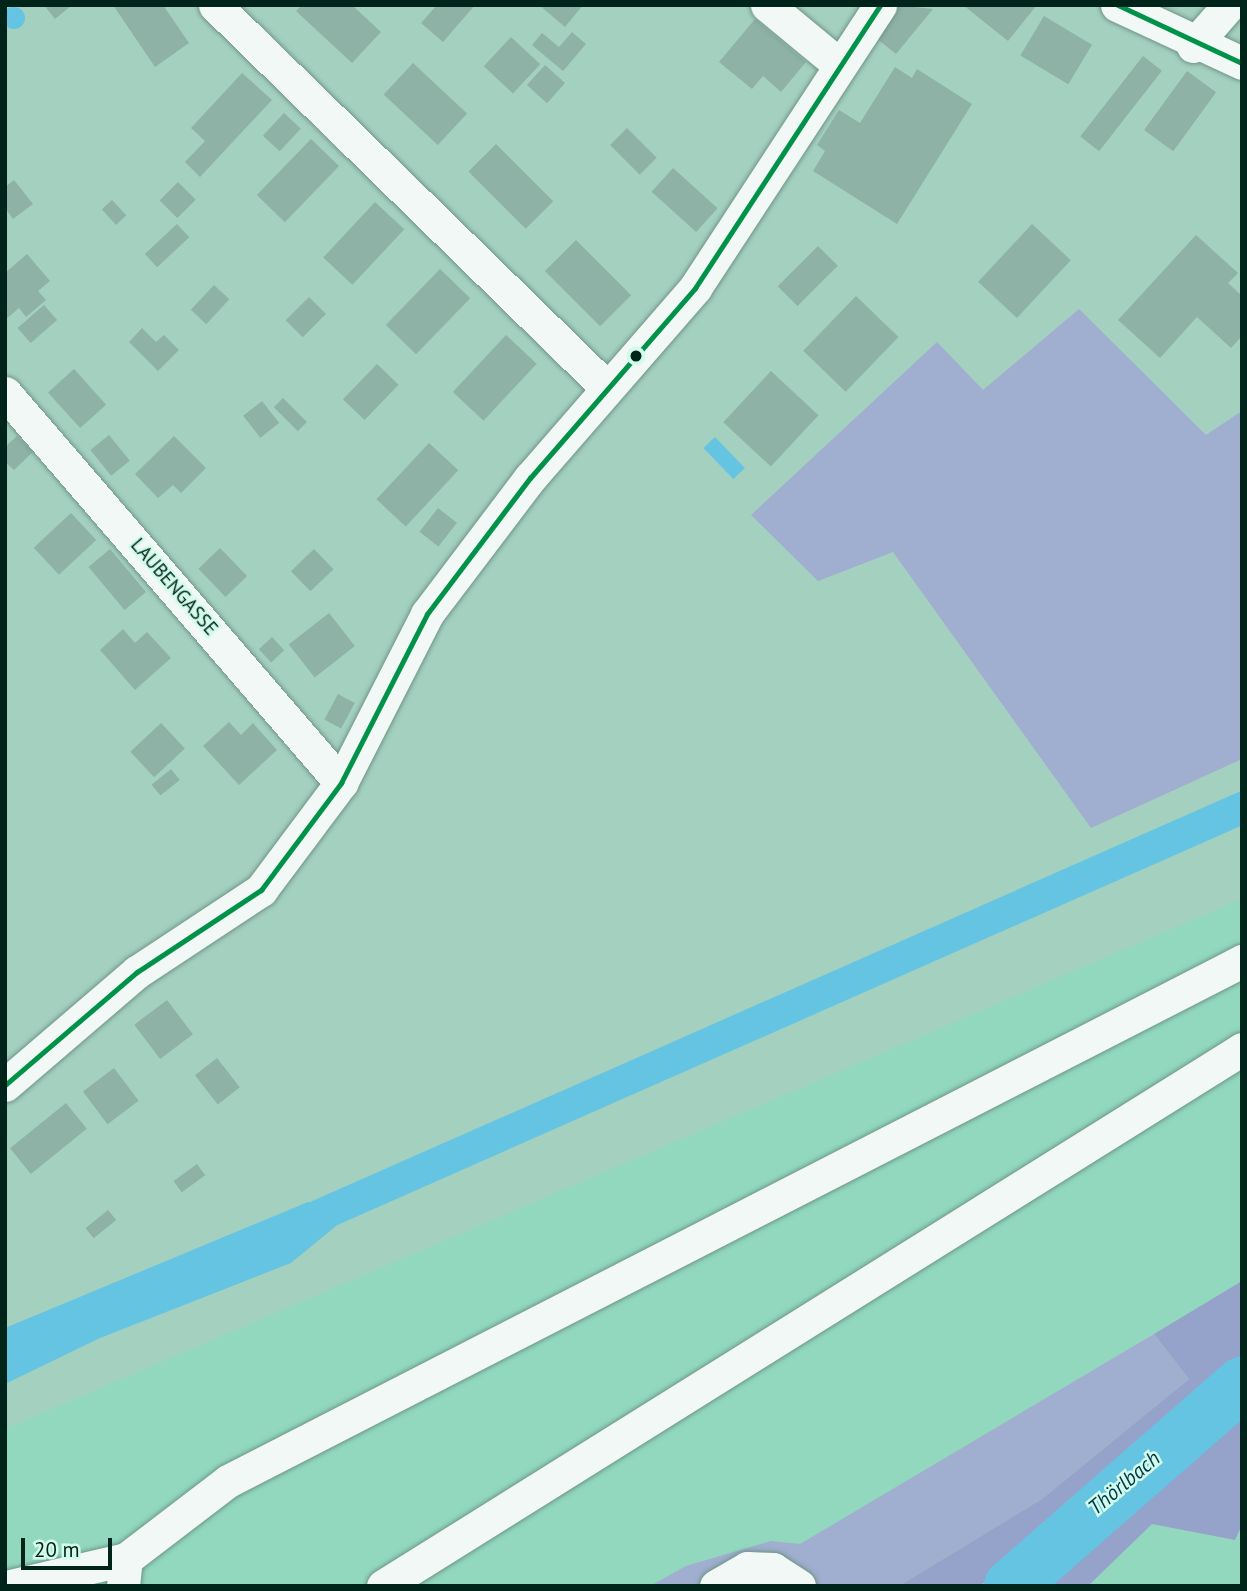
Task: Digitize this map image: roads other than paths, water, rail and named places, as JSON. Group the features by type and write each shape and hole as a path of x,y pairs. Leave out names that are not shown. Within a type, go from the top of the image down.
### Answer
{"street":[{"path":"215,5 607,388"},
{"path":"767,5 837,63"},
{"path":"5,1085 137,972 261,890 341,783 427,614 607,388 733,236 837,63 880,5"},
{"path":"1117,5 1193,46 1242,63"},
{"path":"1193,46 1229,5"},
{"name":"LAUBENGASSE","path":"5,393 341,783"},
{"path":"10,1586 124,1572 228,1481 1242,961"},
{"path":"383,1586 1242,1049"},
{"path":"716,1586 747,1568 773,1569 799,1586"}],"waterway":[{"path":"300,1224 1242,808"},
{"name":"Thörlbach","path":"1011,1586 1242,1384"}]}
